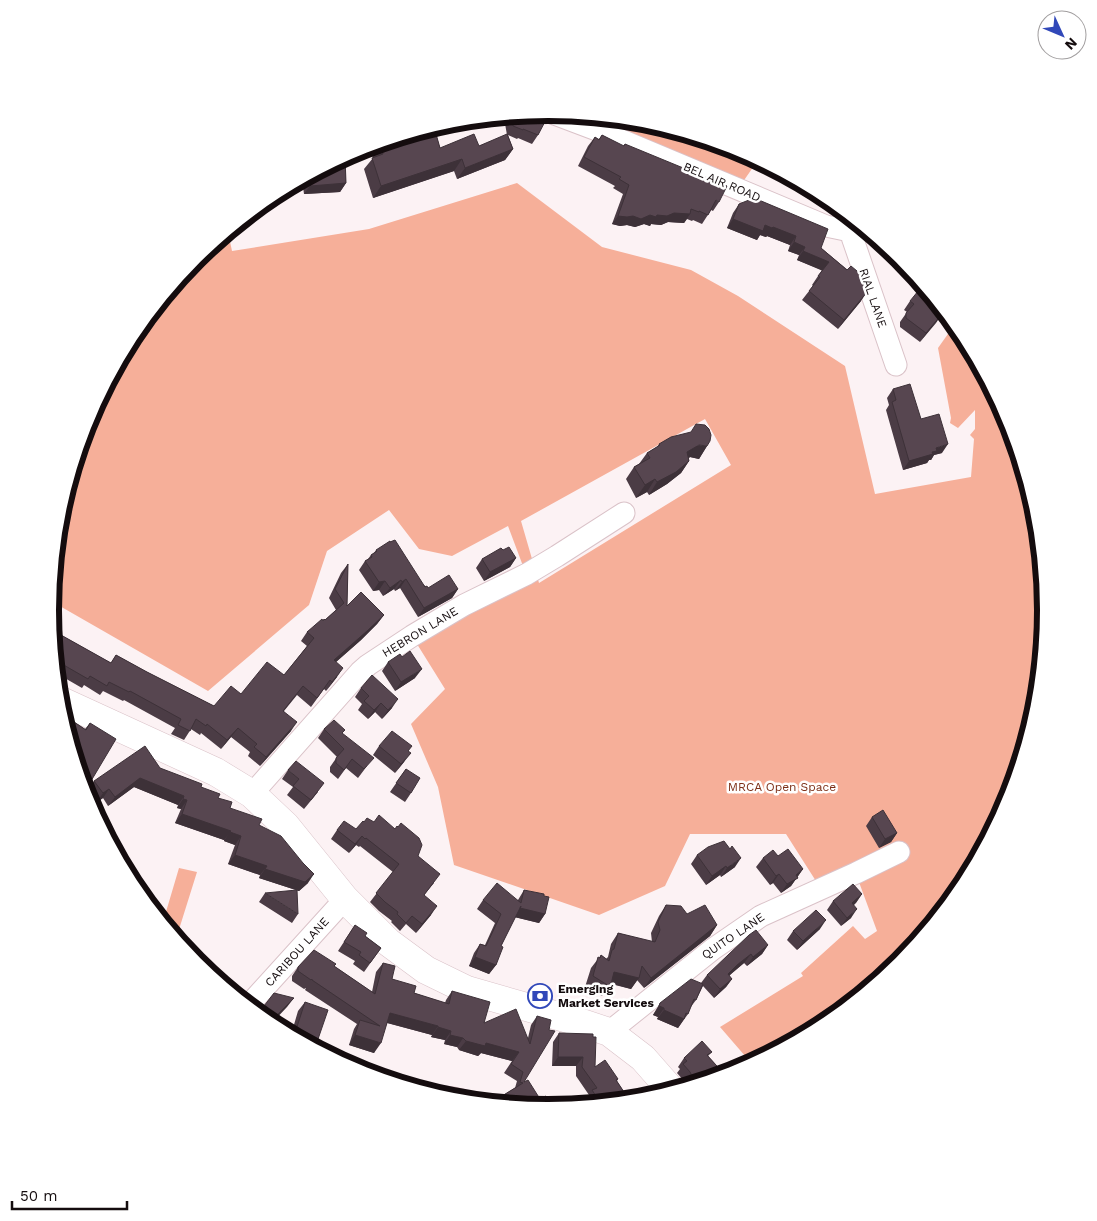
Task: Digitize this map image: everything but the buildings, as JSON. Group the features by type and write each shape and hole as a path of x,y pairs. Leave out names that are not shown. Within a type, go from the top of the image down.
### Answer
{"main road":[{"path":"68,704 216,772 252,794 286,826 345,899 388,942 426,970 467,990 609,1032 643,1058 667,1086"}],"street":[{"name":"BEL AIR ROAD","path":"596,124 826,226 854,228"},
{"name":"RIAL LANE","path":"855,229 896,365"},
{"name":"HEBRON LANE","path":"252,794 368,665 464,605 527,574 558,556 624,513"},
{"name":"QUITO LANE","path":"609,1032 712,949 760,916 899,852"},
{"name":"CARIBOU LANE","path":"253,1001 345,899"}],"green space":[{"path":"607,125 675,137 754,166 738,189"},
{"name":"MRCA Open Space","path":"517,183 602,247 691,270 738,296 845,366 875,494 971,477 974,439 970,435 975,429 975,410 958,428 950,423 951,418 938,348 950,330 988,394 1001,423 1022,484 1029,515 1037,578 1037,643 1034,674 1022,737 1001,798 988,827 956,883 937,909 895,957 871,979 821,1018 793,1035 747,1058 720,1027 803,976 801,973 853,926 865,939 877,931 856,874 821,889 786,834 690,834 665,886 599,915 454,865 438,787 411,724 445,689 412,636 526,574 508,526 452,556 419,549 389,510 327,551 309,605 208,691 59,606 63,547 75,484 96,423 109,394 141,338 180,288 202,264 229,239 232,251 369,229","holes":["705,419 731,465 539,583 521,521"]},
{"path":"179,868 197,872 178,931 165,915"}],"place":[{"name":"Emerging Market Services","path":"540,996"}]}
